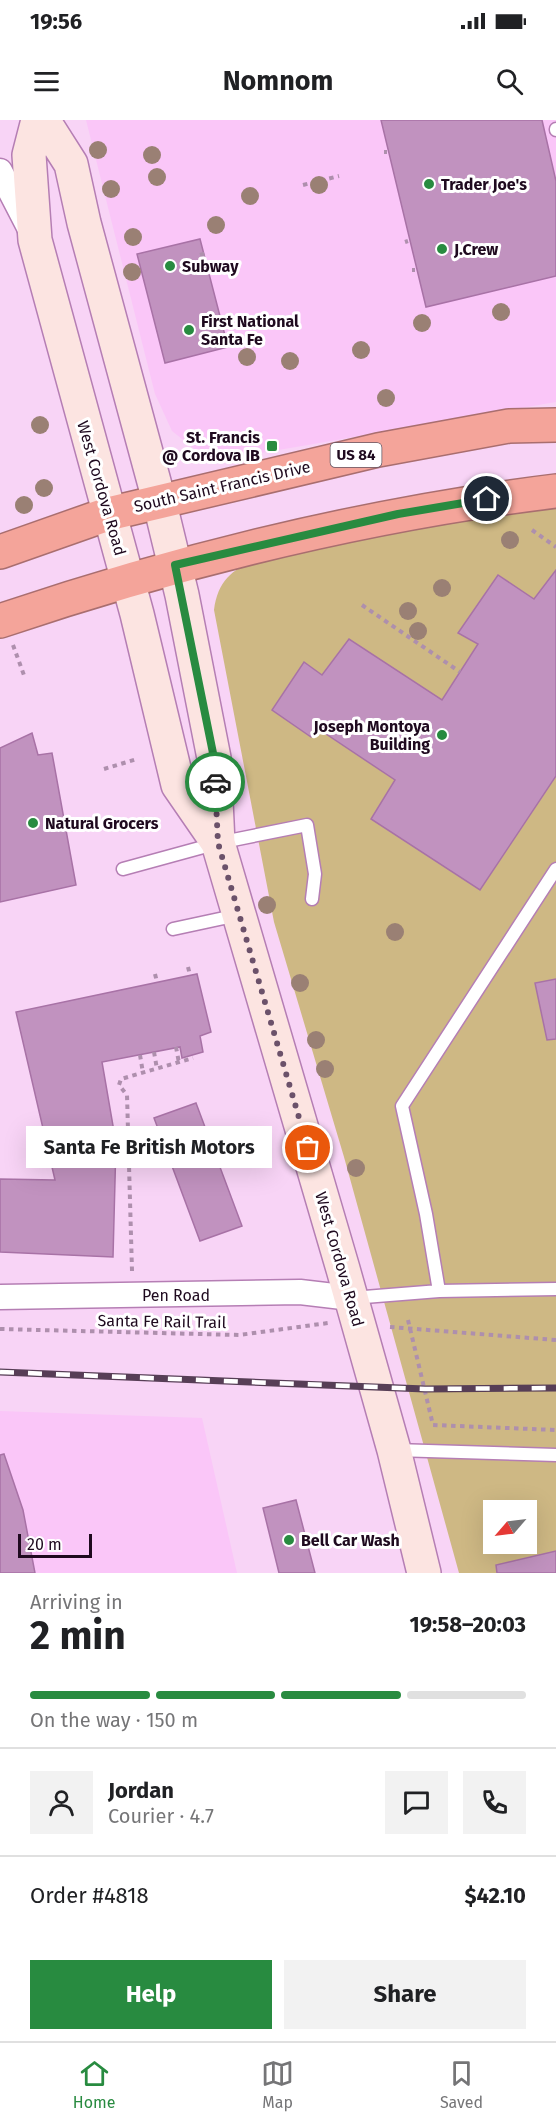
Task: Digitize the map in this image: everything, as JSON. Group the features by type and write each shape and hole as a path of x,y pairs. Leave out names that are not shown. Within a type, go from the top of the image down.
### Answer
{"highway":[{"name":"South Saint Francis Drive","path":"0,552 108,514 159,500 417,442 509,426 556,425"},
{"path":"5,628 128,579 175,565 398,514 556,491"}],"main road":[{"name":"West Cordova Road","path":"38,120 29,155 35,240 108,514 128,579 178,785 218,843"},
{"name":"West Cordova Road","path":"43,120 71,164 84,223 175,565 214,758 218,843 394,1450 424,1573"}],"street":[{"path":"0,171 35,240"},
{"name":"Pen Road","path":"0,1297 300,1292 351,1298"}],"lane":[{"path":"123,869 218,843 307,825 315,874 312,899"},
{"path":"439,1291 426,1214 402,1106 556,869"},
{"path":"173,929 239,915"},
{"path":"351,1298 439,1291 556,1289"},
{"path":"394,1450 556,1455"}],"path":[{"path":"303,185 339,176"},
{"path":"200,255 207,253"},
{"path":"532,530 556,547"},
{"path":"362,605 460,672"},
{"path":"5,628 25,678"},
{"path":"104,769 137,759"},
{"path":"188,967 190,975"},
{"path":"155,974 157,982"},
{"path":"176,1047 179,1063"},
{"path":"154,1052 157,1069"},
{"path":"140,1054 144,1073"},
{"path":"132,1270 127,1095 119,1084 121,1079 193,1058"},
{"path":"408,1320 434,1425 556,1430"},
{"name":"Santa Fe Rail Trail","path":"0,1329 239,1335 323,1322"},
{"path":"409,1328 556,1340"}],"shaded area":[{"path":"86,120 556,120 556,402 226,459 201,454 172,431 155,394"},
{"path":"556,501 556,1573 459,1573 344,1157 274,922 214,610 223,583 234,571 259,558"},
{"path":"0,1411 202,1418 237,1573 0,1573"}],"building":[{"path":"381,120 542,120 556,181 556,276 426,307"},
{"path":"200,239 228,347 165,363 137,254"},
{"name":"Joseph Montoya Building","path":"556,570 556,776 480,890 371,819 395,780 317,728 311,737 272,710 304,662 322,675 349,639 442,700 478,644 458,633 498,575 534,599"},
{"name":"Natural Grocers","path":"32,733 38,755 52,753 76,885 0,902 0,748"},
{"path":"197,974 211,1032 200,1036 203,1052 182,1058 180,1047 102,1062 116,1143 113,1257 0,1252 0,1179 55,1180 16,1012"},
{"path":"556,979 556,1039 547,1040 535,983"},
{"path":"196,1103 242,1226 200,1241 154,1118"},
{"path":"4,1454 23,1510 35,1573 0,1573 0,1455"},
{"name":"Bell Car Wash","path":"296,1500 315,1573 279,1573 263,1508"},
{"path":"556,1551 556,1573 497,1573 496,1565"}],"railway":[{"path":"0,1372 425,1389 556,1388"}],"way so far":[{"path":"215,782 218,843 308,1148"}],"place":[{"name":"Trader Joe's","path":"429,184"},
{"name":"J.Crew","path":"442,249"},
{"name":"Subway","path":"170,266"},
{"name":"First National Santa Fe","path":"189,330"},
{"name":"St. Francis @ Cordova IB","path":"272,446"},
{"name":"Joseph Montoya Building","path":"442,735"},
{"name":"Natural Grocers","path":"33,823"},
{"name":"Santa Fe British Motors","path":"308,1148"},
{"name":"Bell Car Wash","path":"289,1540"}],"route":[{"path":"215,782 214,758 175,565 398,514 487,499"}]}
